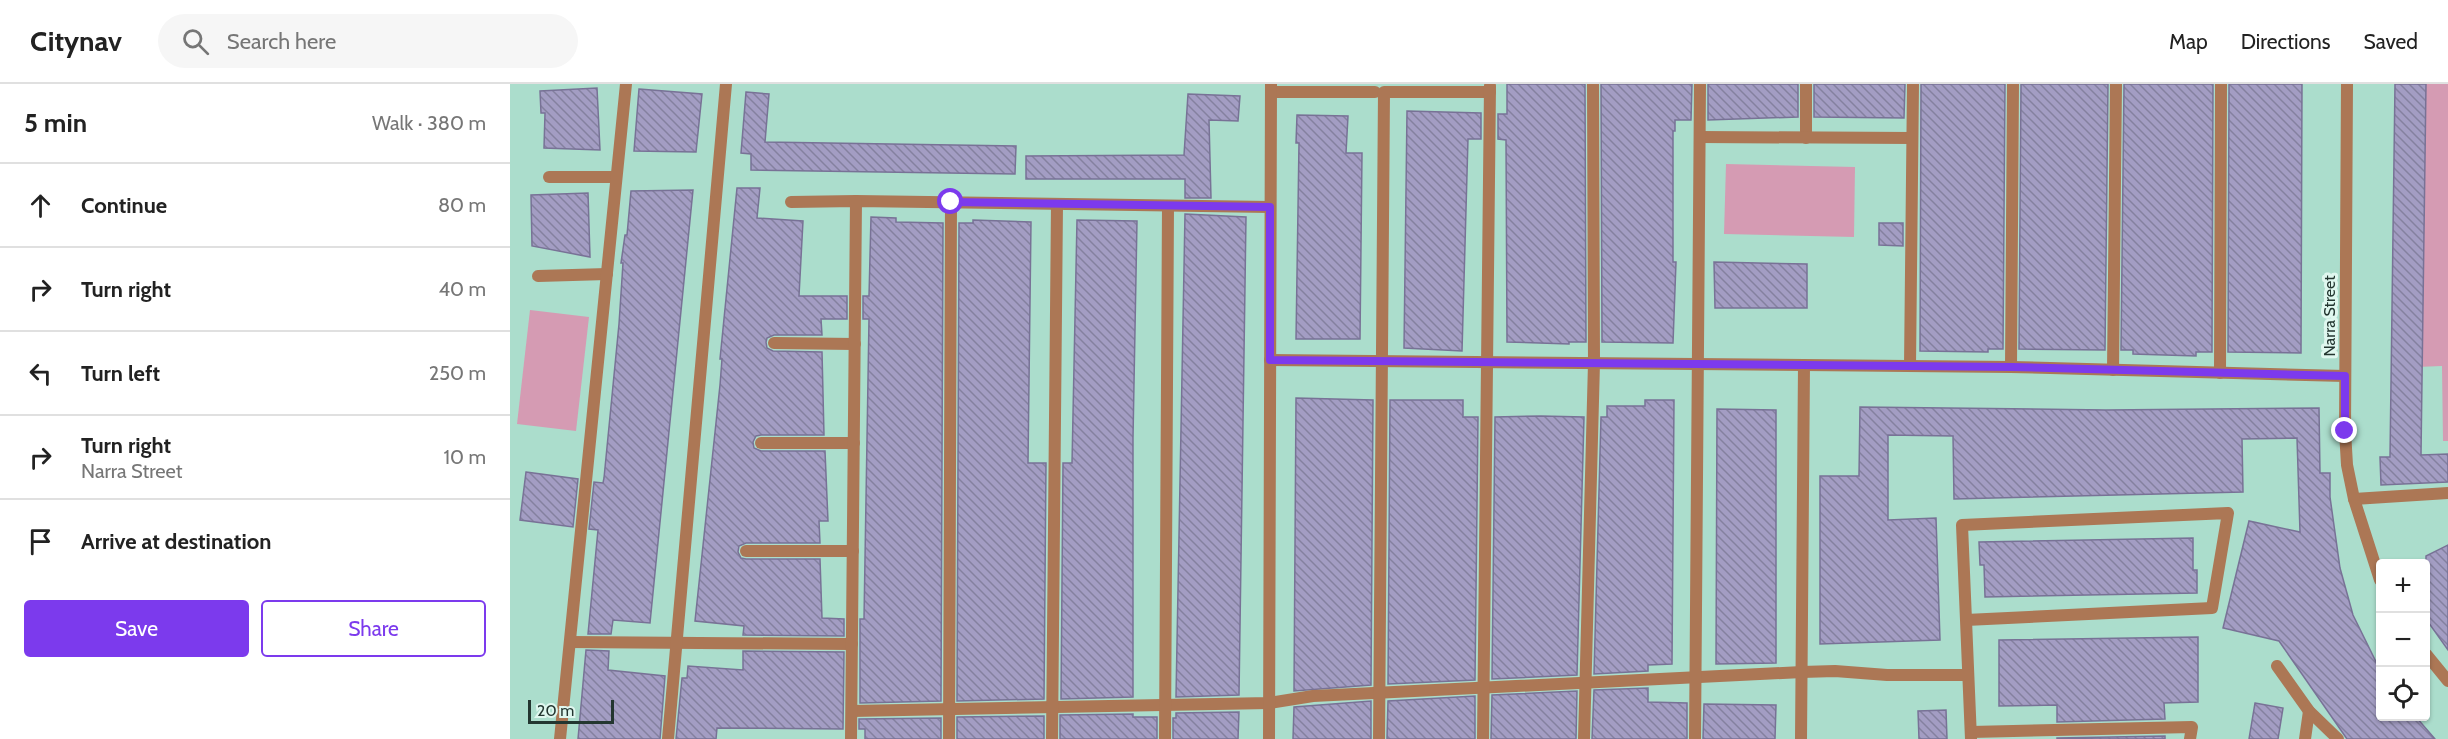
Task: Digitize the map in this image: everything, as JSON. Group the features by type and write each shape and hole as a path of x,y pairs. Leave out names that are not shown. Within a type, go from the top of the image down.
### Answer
{"street":[{"path":"560,739 626,84"},
{"path":"668,739 726,84"},
{"path":"1584,739 1594,363 1593,84"},
{"path":"1695,739 1700,84"},
{"path":"1806,84 1806,138"},
{"path":"1911,366 1913,84"},
{"path":"2012,367 2013,84"},
{"path":"2114,370 2116,84"},
{"path":"2220,373 2221,84"},
{"name":"Narra Street","path":"2347,84 2345,376 2347,465 2354,499 2376,568"},
{"path":"1269,739 1271,88 1375,92"},
{"path":"1379,739 1384,92 1490,88 1484,739"},
{"path":"1700,137 1912,138"},
{"path":"549,177 616,177"},
{"path":"851,739 856,201"},
{"path":"791,202 1270,207"},
{"path":"949,739 951,202"},
{"path":"1052,739 1057,205"},
{"path":"1166,739 1168,206"},
{"path":"538,276 607,274"},
{"path":"774,343 855,344"},
{"path":"1270,360 2012,367 2345,376"},
{"path":"1801,739 1804,365"},
{"path":"761,443 854,443"},
{"path":"2354,499 2448,493"},
{"path":"1966,620 2212,608 2228,513 1962,525 1968,675 1971,735 2192,727 2190,739"},
{"path":"746,551 853,551"},
{"path":"570,642 852,644"},
{"path":"2430,659 2448,681"},
{"path":"2277,666 2309,711 2338,739"},
{"path":"852,711 1269,703 1313,696 1802,672 1968,675"},
{"path":"2305,739 2309,711"}],"shaded area":[{"path":"2419,84 2448,84 2448,441 2443,441 2442,366 2416,367"},
{"path":"1726,164 1855,167 1854,237 1724,234"},
{"path":"530,310 589,317 576,431 517,424"}],"building":[{"path":"1507,84 1585,84 1586,342 1569,342 1569,344 1507,342 1506,140 1498,139 1498,114 1507,114"},
{"path":"1601,84 1692,84 1691,120 1675,120 1675,131 1673,131 1673,262 1676,262 1673,343 1602,342"},
{"path":"1708,84 1798,84 1798,117 1708,120"},
{"path":"1814,84 1905,84 1904,118 1814,117"},
{"path":"1921,84 2005,84 2003,349 1988,349 1988,352 1920,351"},
{"path":"2021,84 2108,84 2105,350 2019,349"},
{"path":"2124,84 2213,84 2212,352 2196,352 2196,356 2133,354 2133,350 2121,350"},
{"path":"2229,84 2302,84 2301,353 2228,352"},
{"path":"2395,84 2426,84 2421,455 2448,454 2448,482 2381,485 2380,457 2390,457"},
{"path":"597,88 600,150 544,148 545,113 541,113 540,91"},
{"path":"639,89 702,94 696,152 634,151"},
{"path":"746,92 769,94 765,142 1016,146 1015,174 751,170 751,154 741,153"},
{"path":"1188,94 1240,96 1238,121 1209,120 1211,198 1185,198 1185,179 1026,179 1026,156 1184,155"},
{"path":"1407,111 1481,113 1481,139 1468,139 1462,351 1404,348"},
{"path":"1297,115 1348,116 1346,153 1362,153 1360,339 1296,339 1299,143 1296,143"},
{"path":"737,188 760,188 757,218 803,221 799,296 847,296 847,319 821,319 822,335 774,335 767,338 766,342 767,348 773,351 822,352 824,435 761,435 756,436 753,442 754,448 761,451 825,451 828,521 819,521 820,543 746,543 739,546 738,552 741,558 746,559 820,559 822,618 844,619 844,636 743,635 744,626 695,621 720,385 722,359 720,359"},
{"path":"693,190 650,623 613,620 611,634 588,634 598,530 589,529 594,482 603,483 604,478 619,324 623,263 621,263 625,235 627,235 631,191"},
{"path":"588,193 590,257 532,246 531,195"},
{"path":"1185,214 1246,217 1239,695 1176,697"},
{"path":"871,217 896,218 896,222 943,223 941,701 860,703 860,619 864,619 869,319 863,319 863,296 869,296"},
{"path":"973,220 1031,222 1028,463 1046,463 1044,699 957,701 959,223 973,223"},
{"path":"1077,220 1137,221 1133,438 1133,697 1061,699 1063,463 1072,463"},
{"path":"1879,223 1903,223 1903,246 1879,245"},
{"path":"1714,262 1807,264 1807,308 1715,308"},
{"path":"1296,398 1373,400 1371,685 1294,691"},
{"path":"1390,400 1463,400 1463,417 1478,417 1475,680 1388,684"},
{"path":"1645,400 1674,400 1672,664 1648,665 1648,671 1594,674 1601,417 1607,417 1607,406 1645,406"},
{"path":"1860,407 2106,410 2319,408 2320,473 2330,473 2330,497 2340,568 2353,615 2376,662 2376,721 2419,721 2435,739 2347,739 2279,641 2223,628 2249,521 2300,532 2297,438 2242,439 2243,492 1954,499 1953,436 1888,435 1888,520 1936,518 1940,640 1820,644 1820,476 1859,476"},
{"path":"1717,409 1776,410 1776,663 1716,664"},
{"path":"1495,417 1584,417 1577,675 1492,679"},
{"path":"526,472 578,479 573,527 520,520"},
{"path":"2193,538 2193,570 2197,570 2197,593 1985,597 1984,565 1980,565 1979,542"},
{"path":"2448,545 2448,650 2430,625 2430,559 2426,559 2426,556"},
{"path":"2198,637 2198,702 2164,703 2165,719 2057,722 2057,705 1999,706 1999,640"},
{"path":"586,650 609,651 608,670 665,676 660,739 578,739"},
{"path":"743,651 844,652 843,729 717,728 716,739 676,739 682,678 687,678 688,666 743,670"},
{"path":"1648,688 1648,702 1687,703 1687,739 1592,739 1594,690"},
{"path":"1577,691 1576,739 1491,739 1492,695"},
{"path":"1475,696 1475,739 1387,739 1388,701"},
{"path":"1371,701 1371,739 1293,739 1294,707"},
{"path":"2255,703 2283,708 2278,739 2249,739"},
{"path":"1704,704 1776,705 1775,739 1703,739"},
{"path":"1946,710 1947,739 1919,739 1918,711"},
{"path":"1239,712 1238,739 1173,739 1173,718 1176,718 1176,713"},
{"path":"1133,714 1133,717 1157,717 1157,739 1060,739 1060,715"},
{"path":"1044,716 1044,739 957,739 957,717"},
{"path":"941,718 941,739 865,739 865,729 859,729 859,719"},
{"path":"2165,736 2165,739 2057,739 2057,738"}],"route":[{"path":"951,202 1270,207 1270,360 2012,367 2345,376 2345,431"}]}
